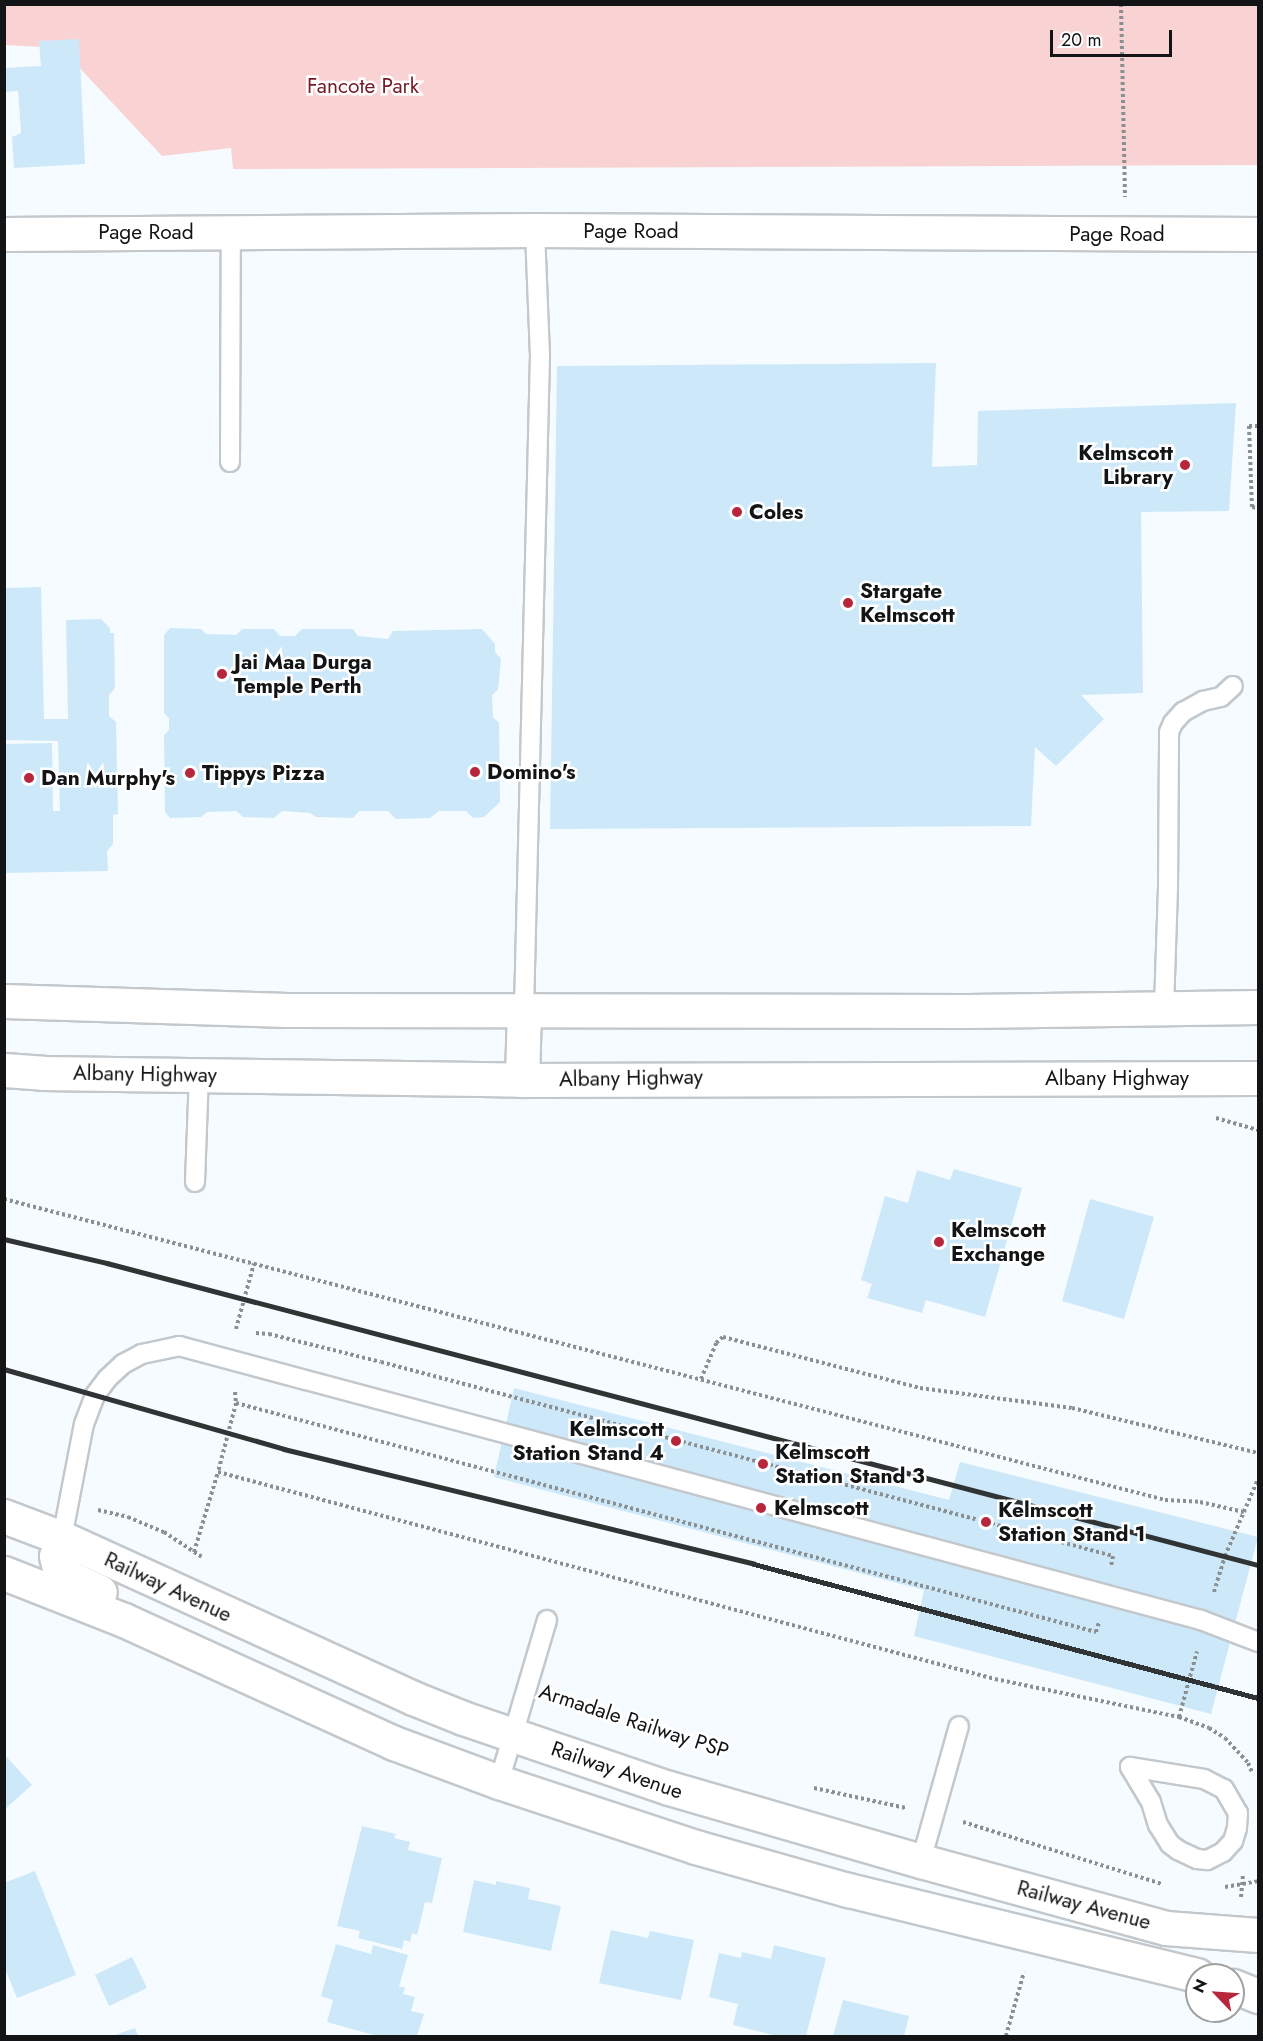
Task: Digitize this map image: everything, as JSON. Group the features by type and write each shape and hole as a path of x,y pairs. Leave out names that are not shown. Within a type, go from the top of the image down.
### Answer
{"main road":[{"name":"Page Road","path":"4,234 535,230 1258,234"},
{"path":"4,1001 287,1010 968,1011 1258,1007"},
{"path":"522,1080 524,1010"},
{"name":"Albany Highway","path":"4,1070 43,1073 522,1080 1258,1078"},
{"name":"Railway Avenue","path":"4,1516 62,1538 412,1698 669,1788 921,1861 1166,1928 1258,1935"},
{"path":"62,1538 57,1556 59,1568 68,1577 162,1622 216,1653 242,1674"},
{"name":"Railway Avenue","path":"4,1573 124,1620 394,1743 499,1782 696,1846 848,1890 1185,1972"}],"lane":[{"path":"524,1010 540,356 535,230"},
{"path":"230,462 231,232"},
{"path":"1164,1008 1168,888 1169,732 1173,723 1183,712 1203,701 1221,697 1233,686"},
{"path":"195,1182 199,1075"},
{"path":"62,1538 84,1424 95,1395 123,1364 142,1354 179,1346 1201,1620 1258,1642"},
{"path":"499,1782 547,1620"},
{"path":"921,1861 959,1726"},
{"path":"1130,1767 1204,1779 1224,1789 1238,1813 1233,1841 1223,1852 1207,1860 1188,1856 1170,1844 1158,1825 1151,1802 1130,1767"}],"path":[{"path":"1121,4 1125,234"},
{"path":"1258,426 1249,426 1252,507 1258,508"},
{"path":"4,1199 1165,1500 1200,1502 1244,1512"},
{"path":"239,1337 236,1332 254,1263"},
{"path":"236,1332 268,1334 1113,1556 1110,1569 1122,1572"},
{"path":"701,1379 716,1342 723,1337 920,1388 1072,1408 1258,1453"},
{"path":"194,1552 236,1403 232,1382"},
{"path":"236,1403 1096,1632 1101,1614"},
{"path":"218,1472 995,1679 1179,1717 1209,1728 1225,1738 1248,1763 1256,1781"},
{"path":"1212,1597 1258,1479"},
{"path":"69,1501 128,1517 164,1532 208,1561"},
{"path":"1179,1717 1193,1669"},
{"path":"806,1786 934,1813 1172,1888"},
{"path":"1217,1890 1258,1881"},
{"path":"1006,2037 1025,1970"}],"green space":[{"name":"Fancote Park","path":"4,5 1258,5 1258,165 233,169 231,148 162,156 61,48 5,45"}],"building":[{"path":"79,39 85,164 14,168 12,137 21,133 18,91 6,92 4,68 41,66 39,41"},
{"name":"Stargate Kelmscott","path":"936,363 932,467 977,465 978,411 1236,403 1229,511 1141,512 1143,693 1081,695 1104,719 1056,766 1035,747 1031,826 550,829 557,366"},
{"path":"41,587 44,719 68,719 66,620 101,619 110,628 110,633 114,633 115,688 109,695 109,716 116,722 118,814 113,815 113,844 107,851 108,871 4,873 4,744 52,743 53,811 60,811 58,741 4,740 4,588"},
{"path":"170,628 201,629 206,634 236,635 242,629 274,629 280,636 295,636 302,629 353,629 358,636 388,639 393,631 482,629 495,644 495,652 501,659 498,690 492,695 493,717 499,723 500,802 484,817 473,818 466,811 439,811 430,818 396,819 388,811 359,811 353,818 316,817 310,813 282,811 274,818 243,817 236,811 207,812 201,817 170,818 165,812 164,735 169,730 169,718 164,713 164,635"},
{"name":"Kelmscott Exchange","path":"954,1169 1022,1188 985,1317 926,1300 922,1313 867,1298 872,1284 861,1280 885,1196 908,1203 917,1170 950,1180"},
{"path":"1090,1199 1154,1217 1124,1319 1062,1301"},
{"path":"514,1388 949,1500 960,1462 1258,1537 1211,1714 914,1636 924,1590 494,1477"},
{"path":"4,1754 32,1785 4,1810"},
{"path":"362,1826 396,1834 394,1838 410,1842 408,1850 442,1858 432,1903 425,1902 417,1935 412,1933 410,1942 404,1940 402,1949 358,1938 360,1931 337,1926"},
{"path":"35,1871 76,1975 17,1998 4,1966 4,1883"},
{"path":"474,1880 496,1885 496,1881 530,1888 528,1899 561,1906 551,1951 463,1932"},
{"path":"611,1930 648,1938 650,1931 694,1940 681,2000 599,1983"},
{"path":"336,1944 371,1954 373,1945 408,1955 399,1987 405,1987 403,1994 415,1997 411,2011 424,2014 417,2036 377,2036 327,2022 333,2000 321,1996"},
{"path":"774,1945 826,1958 806,2036 777,2036 733,2025 738,2004 709,1997 719,1953 741,1958 742,1952 771,1959"},
{"path":"132,1957 147,1988 109,2006 95,1975"},
{"path":"843,2000 909,2016 904,2036 833,2036"},
{"path":"135,2028 138,2036 112,2036"}],"railway":[{"path":"4,1239 107,1263 1258,1565"},
{"path":"4,1369 284,1449 754,1564 1258,1698"}],"place":[{"name":"Kelmscott Library","path":"1185,465"},
{"name":"Coles","path":"737,512"},
{"name":"Stargate Kelmscott","path":"848,603"},
{"name":"Jai Maa Durga Temple Perth","path":"222,674"},
{"name":"Domino's","path":"475,772"},
{"name":"Tippys Pizza","path":"190,773"},
{"name":"Dan Murphy's","path":"29,778"},
{"name":"Kelmscott Exchange","path":"939,1242"},
{"name":"Kelmscott Station Stand 4","path":"676,1441"},
{"name":"Kelmscott Station Stand 3","path":"763,1464"},
{"name":"Kelmscott","path":"761,1508"},
{"name":"Kelmscott Station Stand 1","path":"986,1522"}]}
